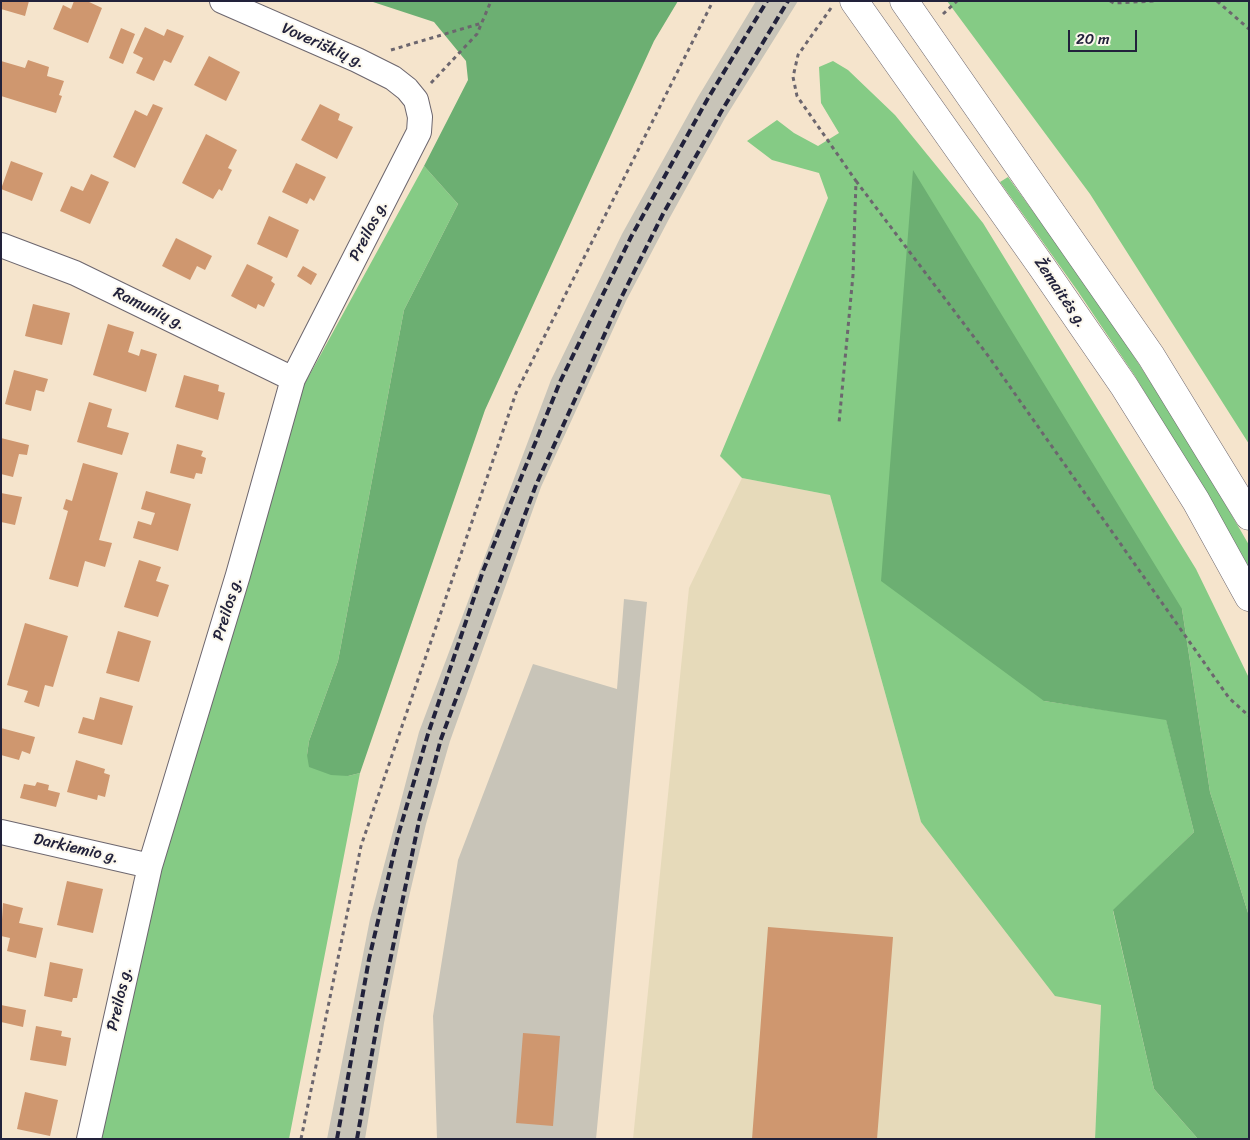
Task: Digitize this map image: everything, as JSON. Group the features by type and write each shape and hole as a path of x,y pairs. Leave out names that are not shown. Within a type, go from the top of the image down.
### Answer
{"main road":[{"name":"Žemaitės g.","path":"854,1 1042,266 1124,386 1196,501 1249,597"},
{"path":"904,1 932,22 1151,356 1249,516"}],"street":[{"name":"Voveriškių g.","path":"222,1 357,60 393,78 407,89 416,100"},
{"name":"Preilos g.","path":"89,1139 150,866 238,575 293,379 419,132 420,117 416,100"},
{"name":"Ramunių g.","path":"1,245 75,272 293,379"},
{"name":"Darkiemio g.","path":"1,832 150,866"}],"path":[{"path":"416,100 477,34 491,1"},
{"path":"301,1139 361,846 516,393 713,1"},
{"path":"836,1 798,55 793,77 797,96 856,181 989,357 1229,698 1249,716"},
{"path":"932,22 957,1"},
{"path":"1110,1 1114,3 1155,1"},
{"path":"1217,1 1249,29"},
{"path":"357,60 482,23"},
{"path":"839,423 853,276 856,181"}],"shaded area":[{"path":"756,1 798,1 725,118 669,219 626,301 541,487 450,741 426,824 405,914 384,1023 365,1139 327,1139 370,919 419,732 551,380 622,234 698,97"},
{"path":"742,478 830,495 921,822 1101,1005 1095,1139 633,1139 689,588"},
{"path":"624,599 647,602 596,1139 437,1139 433,1016 458,860 533,664 617,689"}],"green space":[{"path":"370,1 678,1 654,41 485,410 360,773 348,776 331,775 309,767 307,755 309,741 338,661 404,310 458,204 424,166 468,80 466,61 434,22"},
{"path":"947,1 1249,1 1249,444 1090,194"},
{"path":"833,61 848,70 895,115 983,223 1196,569 1249,678 1249,916 1210,792 1182,609 1044,701 1166,719 1194,832 1113,911 1154,1089 1198,1139 1095,1139 1101,1005 1055,996 921,822 830,495 742,478 720,456 828,198 819,173 772,160 747,141 777,120 794,133 818,146 839,133 821,103 819,67"},
{"path":"424,166 458,204 404,310 338,661 309,741 307,755 348,776 360,773 289,1139 99,1139 154,878 304,385"},
{"path":"913,170 1182,609 1210,792 1249,916 1249,1139 1198,1139 1154,1089 1113,910 1194,832 1166,720 1044,701 881,581"},
{"path":"1008,177 1101,305 1194,450 1249,545 1249,572 1204,491 1135,376 1077,290 1000,182"}],"building":[{"path":"1,1 29,1 25,16 1,9"},
{"path":"74,1 87,1 102,8 88,43 53,29 63,5 71,9"},
{"path":"145,27 164,36 167,29 184,36 171,63 164,60 154,81 136,73 143,58 133,53"},
{"path":"121,28 135,34 123,64 109,58"},
{"path":"209,56 240,72 226,101 194,85"},
{"path":"28,60 49,67 47,76 64,81 59,95 62,96 56,113 1,96 1,61 25,68"},
{"path":"153,104 163,108 135,168 113,157 135,110 147,116"},
{"path":"320,104 340,114 338,120 353,127 337,159 301,140"},
{"path":"206,134 237,150 228,168 232,170 222,191 219,189 213,199 182,183"},
{"path":"11,161 43,173 32,201 1,189"},
{"path":"296,163 326,177 314,201 310,198 307,204 282,192"},
{"path":"91,174 109,182 90,224 60,211 71,186 83,191"},
{"path":"269,216 299,230 287,258 257,244"},
{"path":"176,238 212,256 205,270 197,266 190,280 162,266"},
{"path":"247,264 273,277 271,281 275,284 264,307 258,304 256,309 231,296"},
{"path":"303,266 317,274 311,285 297,276"},
{"path":"33,304 70,313 62,345 25,336"},
{"path":"108,324 134,332 128,352 139,356 141,349 157,354 146,392 93,375"},
{"path":"14,370 48,379 44,392 36,390 31,411 5,404"},
{"path":"184,375 219,385 218,391 225,393 218,420 175,407"},
{"path":"89,402 112,409 107,427 129,433 122,455 77,442"},
{"path":"1,438 29,445 27,455 19,454 13,477 1,474"},
{"path":"177,444 203,451 201,456 206,458 202,474 196,473 194,479 170,473"},
{"path":"83,463 118,473 99,540 112,543 105,567 85,561 78,587 49,579 68,511 63,509 66,499 72,501"},
{"path":"146,491 191,504 178,551 133,538 138,521 151,525 155,513 141,509"},
{"path":"1,493 22,497 15,525 1,522"},
{"path":"139,560 161,567 156,581 169,585 158,617 124,607"},
{"path":"25,623 68,636 53,687 45,685 39,707 24,702 28,691 7,685"},
{"path":"118,631 151,641 139,682 106,673"},
{"path":"100,697 133,706 122,745 78,733 83,717 94,720"},
{"path":"1,728 35,737 30,754 22,751 19,760 1,755"},
{"path":"76,760 105,769 104,773 110,775 105,797 98,795 97,800 67,792"},
{"path":"37,782 49,785 48,790 60,793 56,807 20,798 24,784 35,786"},
{"path":"67,881 103,889 93,933 57,925"},
{"path":"3,903 23,908 19,923 43,928 36,958 7,951 10,938 1,936"},
{"path":"768,927 893,937 877,1139 752,1139"},
{"path":"50,962 83,969 77,998 73,998 72,1002 44,996"},
{"path":"1,1005 26,1010 23,1027 1,1022"},
{"path":"36,1026 62,1031 61,1036 71,1038 66,1066 30,1060"},
{"path":"523,1033 560,1036 553,1126 516,1123"},
{"path":"25,1092 58,1100 50,1136 17,1129"}],"railway":[{"path":"337,1139 369,959 399,832 428,734 483,571 560,382 631,237 707,100 767,1"},
{"path":"357,1139 378,1019 419,821 441,739 536,485 622,296 663,214 721,112 788,1"}]}
